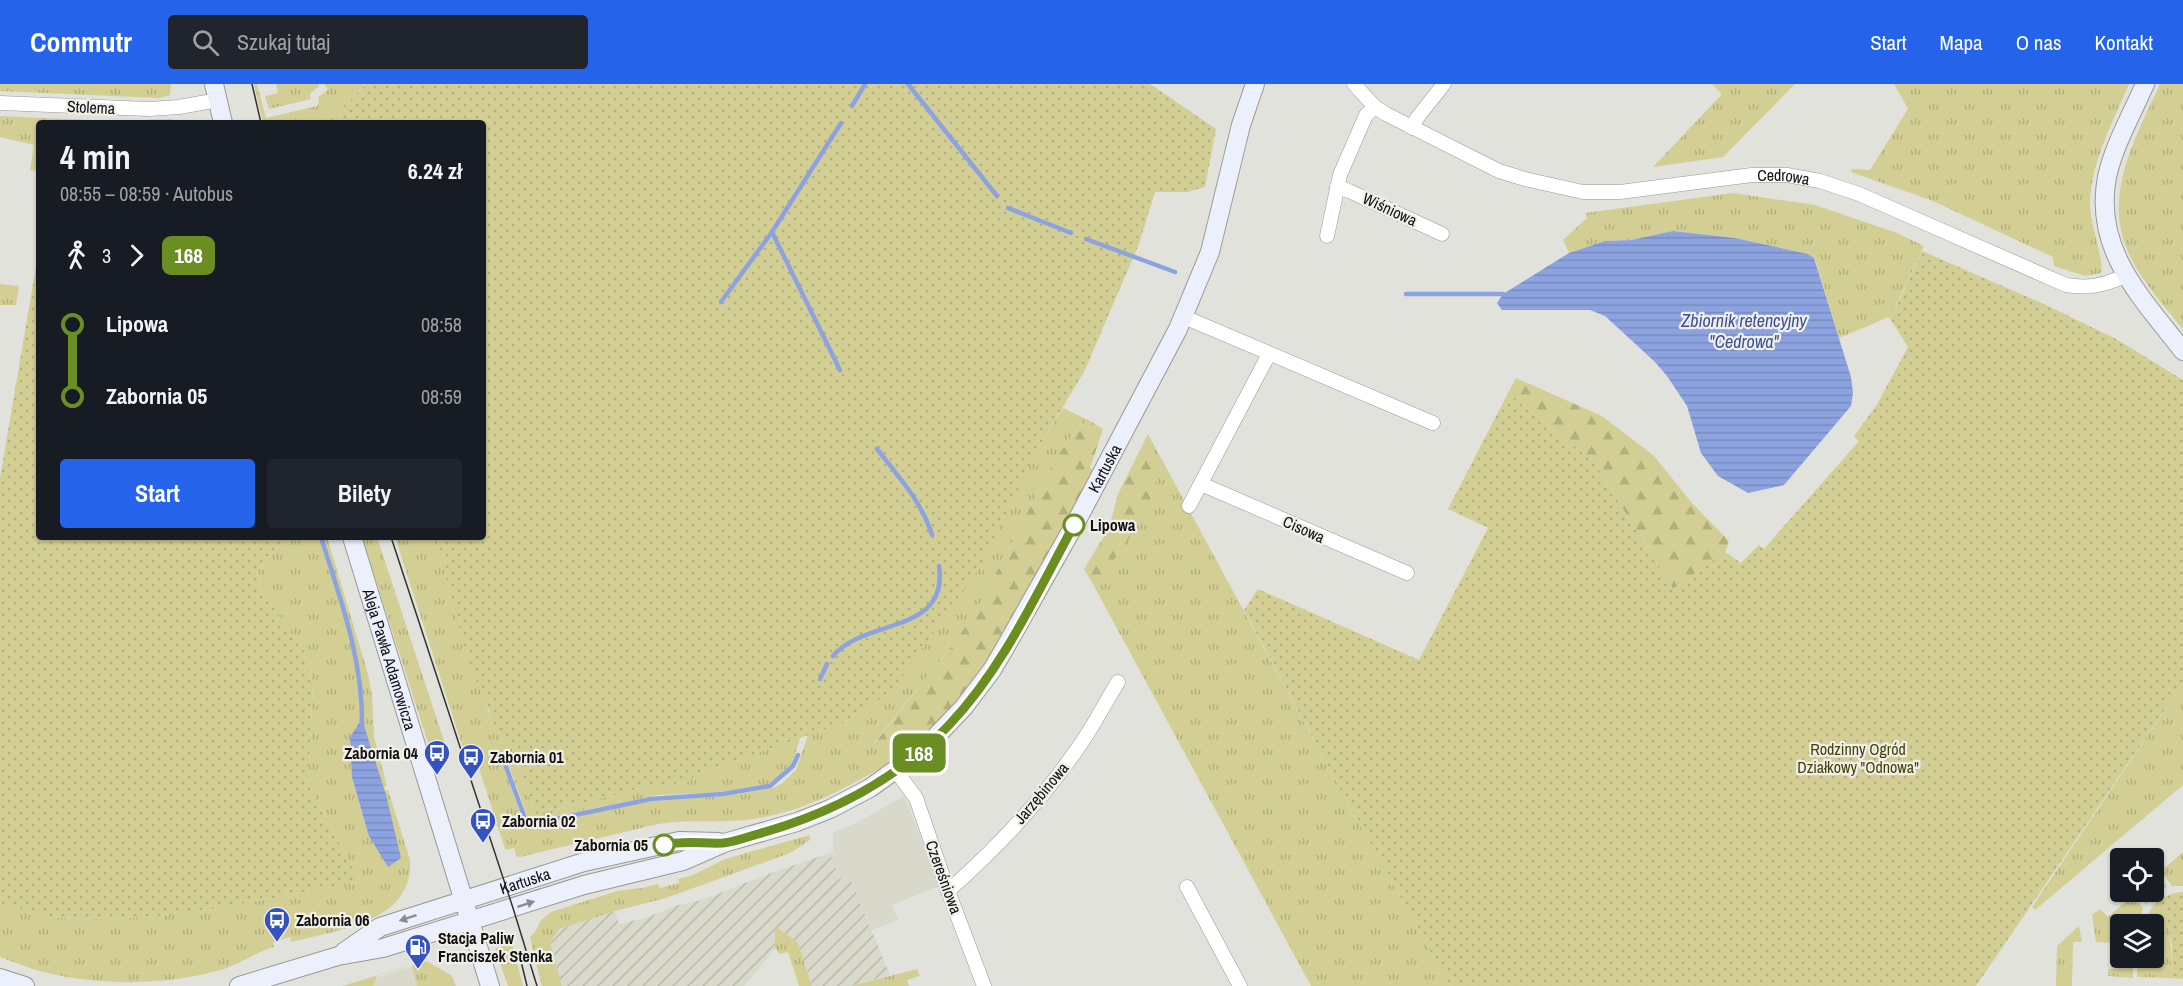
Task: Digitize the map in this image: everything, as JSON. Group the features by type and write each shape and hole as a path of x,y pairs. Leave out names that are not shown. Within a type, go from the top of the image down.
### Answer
{"street":[{"name":"Kartuska","path":"239,986 338,956 383,948 584,885 683,861 724,843 797,822 830,809 870,788 923,750 949,725 992,670 1075,524 1184,317 1210,252 1241,125 1256,84"},
{"name":"Cedrowa","path":"1354,84 1375,107 1412,128 1511,175 1583,192 1620,192 1752,176 1788,176 1820,181 1859,194 2066,285 2096,287 2125,276"},
{"path":"1412,128 1417,118 1444,84"},
{"path":"2145,84 2107,178 2104,205 2108,235 2125,276 2183,351"},
{"path":"216,92 222,120"},
{"name":"Stolema","path":"0,103 149,109 179,107 216,92"},
{"path":"1327,236 1340,176 1366,116 1375,107"},
{"name":"Wiśniowa","path":"1337,187 1442,234"},
{"path":"1184,317 1433,423"},
{"path":"1189,506 1269,354"},
{"name":"Cisowa","path":"1201,484 1407,573"},
{"name":"Aleja Pawła Adamowicza","path":"353,540 490,986"},
{"name":"Jarzębinowa","path":"948,891 1049,788 1082,743 1118,682"},
{"name":"Czereśniowa","path":"896,771 916,798 984,986"},
{"name":"Kartuska","path":"338,956 380,927 584,862 679,841 724,843"},
{"path":"1187,887 1240,986"},
{"path":"0,978 25,986"}],"shaded area":[{"path":"904,796 940,886 892,905 898,920 872,930 849,876 839,879 830,853 833,852 833,833"},
{"path":"830,853 839,879 849,876 890,975 851,986 812,986 799,946 775,927 775,949 744,986 562,986 550,943 559,929 615,911 619,924 645,918 671,907 702,900"},
{"name":"Stacja Paliw Franciszek Stenka","path":"423,963 453,986 350,986"}],"green space":[{"path":"0,84 171,84 170,95 159,98 0,91"},
{"path":"254,84 257,84 266,118 317,106 318,97 328,90 324,84 365,84 351,99 338,120 262,120"},
{"path":"276,84 318,84 319,86 310,94 311,99 269,109 265,96 278,93"},
{"path":"366,84 1150,84 1216,129 1205,187 1187,192 1155,192 1139,244 1085,370 1040,445 981,566 894,688 854,719 696,775 687,782 635,790 536,814 510,744 493,729 488,707 468,661 437,540 486,540 486,120 338,120 351,99"},
{"path":"1712,84 1795,84 1723,157 1653,167 1722,94"},
{"path":"1894,84 2129,84 2098,159 2091,190 2090,206 2101,261 2101,273 2085,276 2054,266 2053,257 1933,201 1851,172 1852,169 1870,170 1908,109"},
{"path":"2160,84 2183,84 2183,329 2136,268 2122,236 2119,214 2124,170"},
{"path":"0,116 90,120 36,120 36,171 30,170 34,145 0,137"},
{"path":"1733,193 1815,205 1897,233 1924,246 1893,312 1889,317 1839,338 1815,259 1808,254 1735,238 1673,231 1631,240 1605,241 1569,253 1563,240 1587,218 1585,213"},
{"name":"Rodzinny Ogród Działkowy \"Odnowa\"","path":"1922,251 2046,305 2116,339 2183,380 2183,683 1976,986 1450,986 1244,610 1258,589 1419,660 1488,528 1448,509 1508,393 1593,461 1673,589 1725,552 1741,563 1759,545 1764,549 1859,441 1854,436 1876,406 1908,347 1889,317"},
{"path":"36,267 36,540 283,540 257,572 260,588 304,651 313,686 308,784 360,882 185,914 112,919 52,918 0,903 0,478"},
{"path":"0,284 19,286 16,305 0,305"},
{"path":"1516,378 1602,416 1654,456 1692,503 1729,541 1725,552 1673,589 1593,461 1508,393"},
{"path":"1063,408 1088,420 1074,433 1055,459 982,600 956,641 874,743 890,763 821,799 767,817 735,821 658,824 520,857 516,856 514,848 505,849 478,765 471,766 465,754 396,540 445,540 493,729 510,744 536,814 635,790 687,782 696,775 800,738 792,764 770,784 724,792 659,795 533,821 528,818 503,750 497,752 525,826 529,828 640,802 725,796 773,788 781,784 796,770 808,735 854,719"},
{"path":"1088,420 1103,429 1090,468 1094,470 1002,639 979,675 927,734 890,763 874,744 956,641 982,600 1055,459 1074,433"},
{"path":"1148,434 1450,986 1311,986 1094,586 1127,541 1152,498 1147,451 1142,446"},
{"path":"1142,446 1156,467 1155,488 1133,533 1094,586 1084,569 1109,528 1118,494"},
{"path":"283,540 328,540 368,674 372,695 374,737 387,786 384,787 388,790 410,860 408,881 399,898 386,910 369,920 292,942 290,937 273,942 274,947 230,967 180,979 134,982 87,980 43,972 0,957 0,903 52,918 112,919 185,914 360,882 308,784 313,686 304,651 260,588 257,572"},
{"path":"363,540 378,540 450,759 438,763 429,746"},
{"path":"2183,683 2183,785 2035,910 2032,907"},
{"path":"810,835 810,840 790,853 666,898 559,929 550,943 562,986 543,986 541,984 530,937 541,920 551,912 617,891 658,884 660,888 679,883 678,879 693,875 725,859"},
{"path":"2183,852 2183,886 2172,886 2164,875 2164,868"},
{"path":"2183,892 2183,979 2171,978 2172,946 2164,908 2157,907 2150,910 2157,902 2164,902 2164,897"},
{"path":"2125,902 2138,902 2143,908 2142,914 2111,914"},
{"path":"2157,907 2164,908 2171,952 2171,978 2137,977 2137,968 2164,968 2164,914 2149,914 2150,910"},
{"path":"2100,909 2108,917 2110,915 2110,943 2096,942 2092,915"},
{"path":"775,926 796,941 812,986 799,986 788,952 780,954 775,949"},
{"path":"2079,926 2082,942 2073,942 2072,986 2056,986 2057,946"},
{"path":"512,943 523,986 508,986 495,949"},
{"path":"426,961 451,975 456,986 417,986 412,965"},
{"path":"2133,968 2133,978 2108,976 2108,969"},
{"path":"917,969 920,976 907,980 909,986 851,986"},
{"path":"377,976 373,986 342,986"}],"water":[{"name":"Zbiornik retencyjny \"Cedrowa\"","path":"1673,231 1735,238 1808,254 1814,258 1851,377 1853,393 1851,406 1784,485 1748,493 1718,476 1701,453 1687,406 1667,376 1605,316 1590,310 1502,310 1497,303 1503,294 1569,253 1605,241 1631,240"},
{"path":"362,719 386,795 401,858 388,867 369,836 352,777 350,737"}],"waterway":[{"path":"852,106 865,84"},
{"path":"908,84 997,196"},
{"path":"721,302 772,232 841,123"},
{"path":"1008,208 1071,233"},
{"path":"772,232 840,370"},
{"path":"1086,239 1175,272"},
{"path":"1406,294 1503,294"},
{"path":"877,449 916,500 932,535"},
{"path":"322,540 349,629 359,676 362,724"},
{"path":"833,656 847,644 918,615 931,604 939,588 939,566"},
{"path":"820,679 827,664"},
{"path":"497,754 501,753 526,821 532,824 651,799 723,794 770,786 793,766 798,755"}],"tram line":[{"path":"252,84 260,120"},
{"path":"392,540 537,986"},
{"path":"519,953 527,986"}],"bus line":[{"name":"168","path":"664,845 679,841 724,843 797,822 830,809 870,788 923,750 949,725 992,670 1028,610 1074,525"}],"place":[{"name":"Lipowa","path":"1074,525"},
{"name":"Zabornia 04","path":"437,776"},
{"name":"Zabornia 01","path":"471,780"},
{"name":"Zabornia 02","path":"483,844"},
{"name":"Zabornia 05","path":"664,845"},
{"name":"Zabornia 06","path":"277,943"},
{"name":"Stacja Paliw Franciszek Stenka","path":"418,970"}]}
